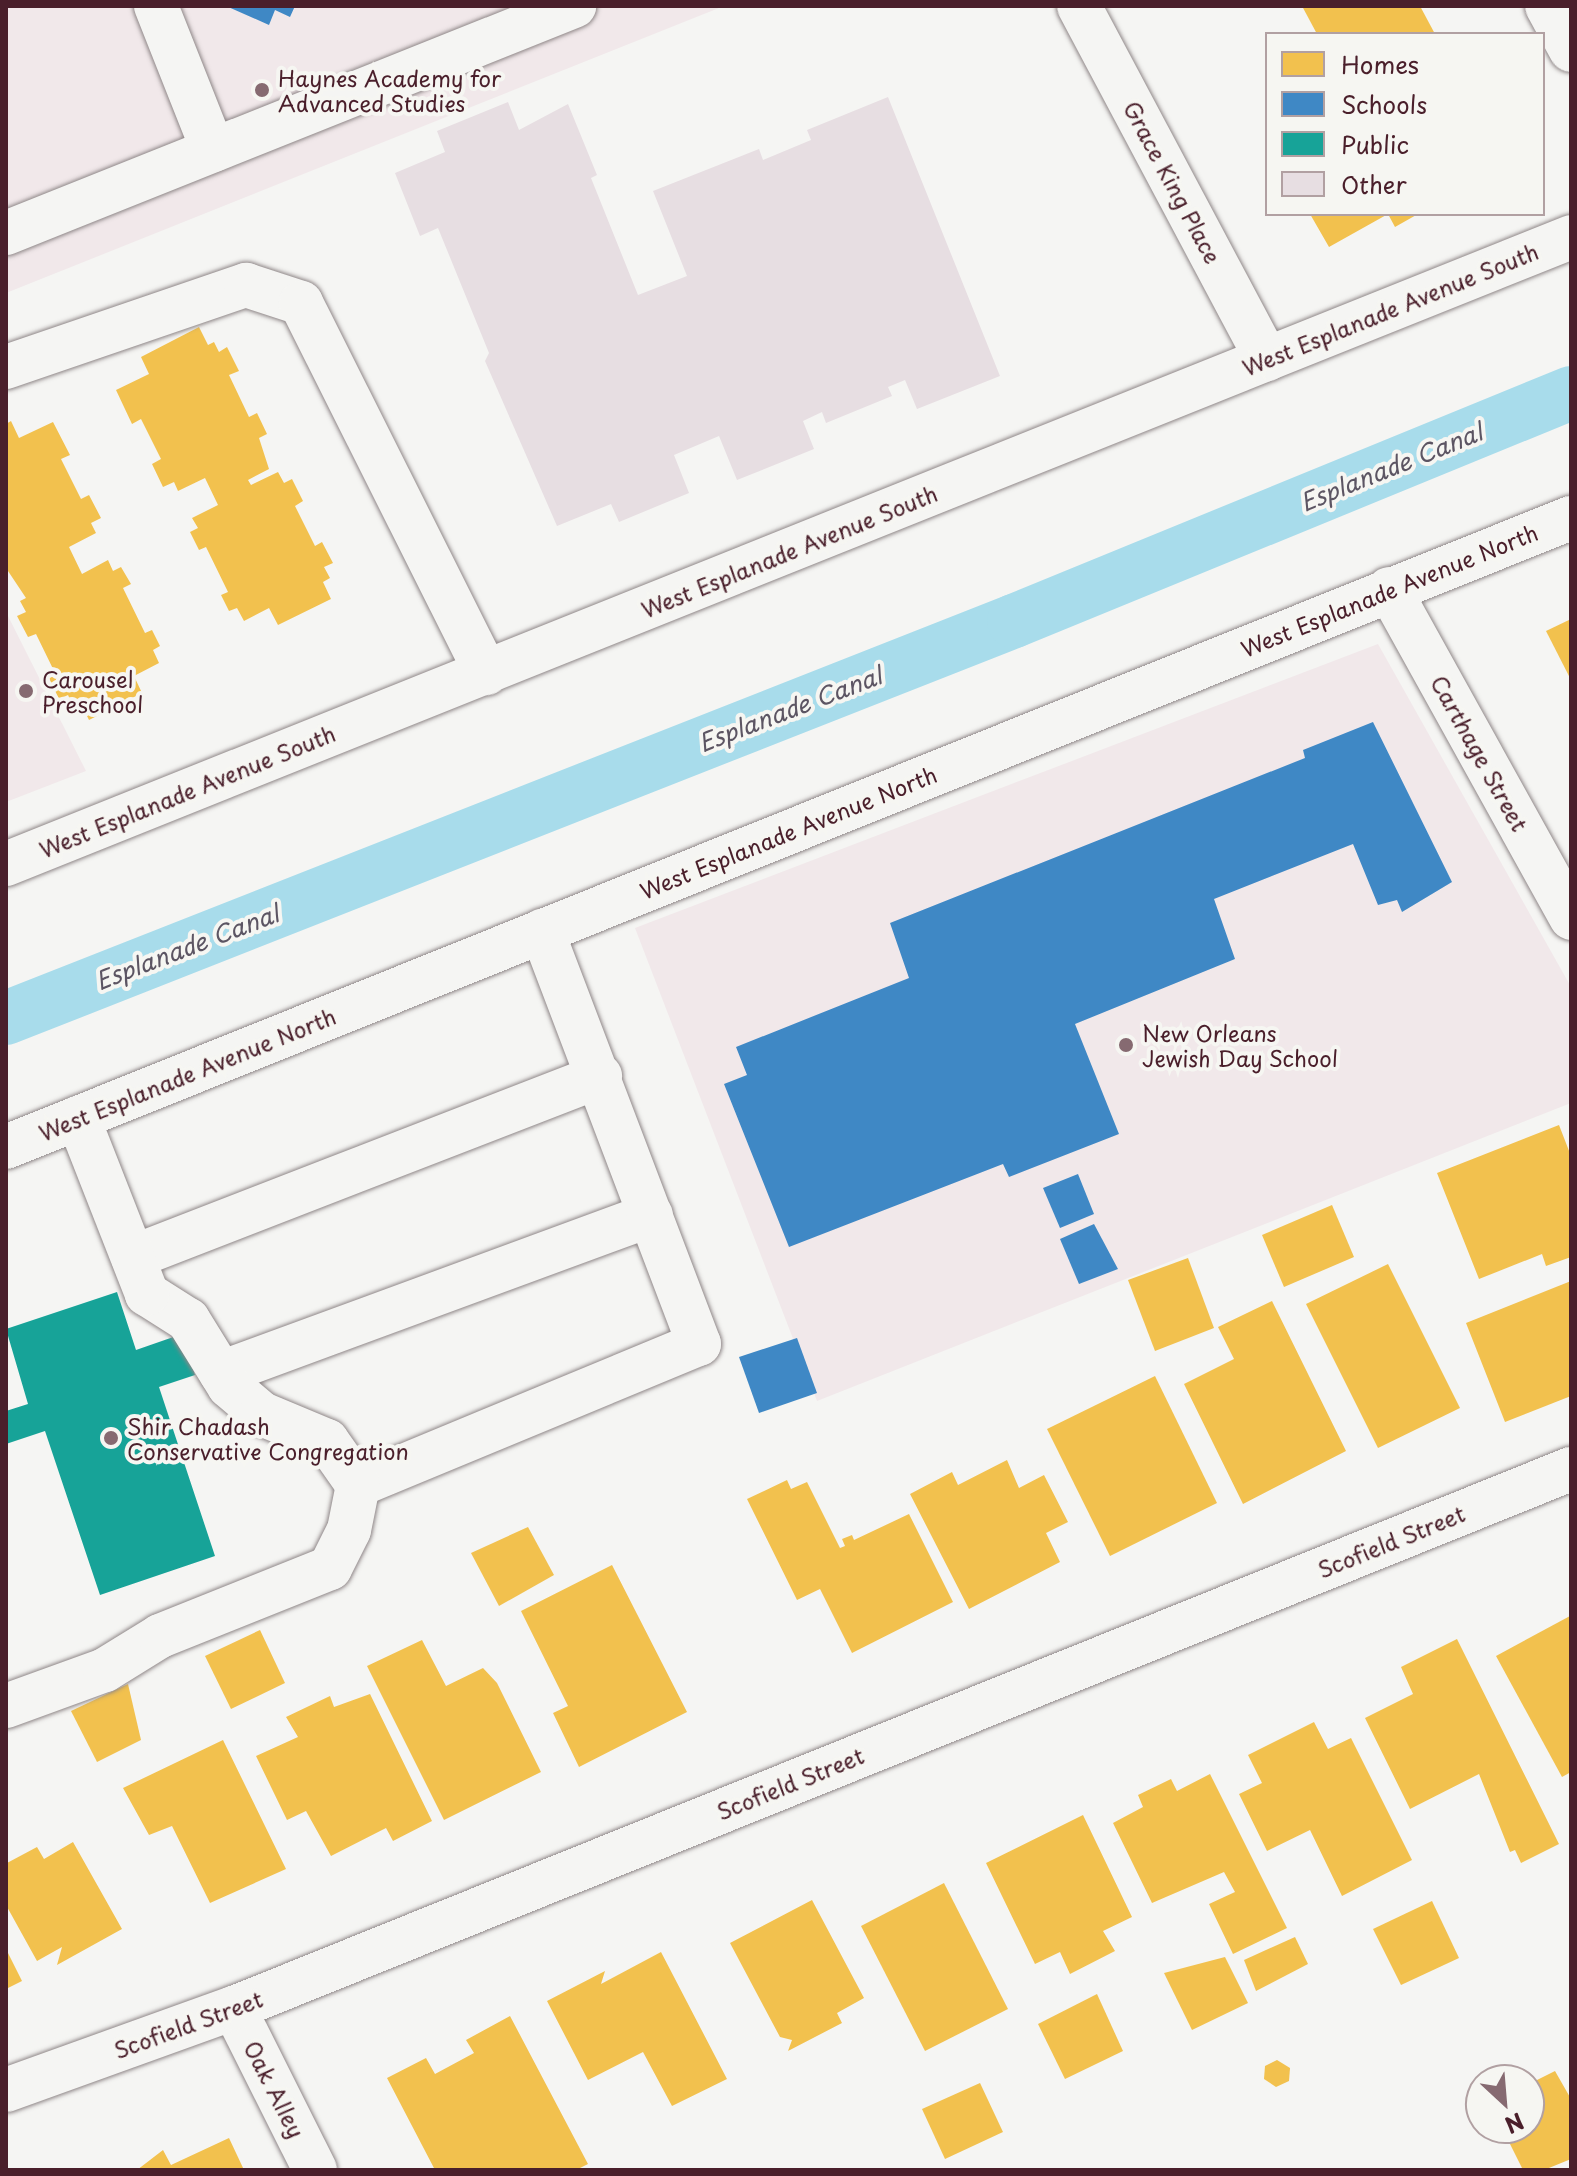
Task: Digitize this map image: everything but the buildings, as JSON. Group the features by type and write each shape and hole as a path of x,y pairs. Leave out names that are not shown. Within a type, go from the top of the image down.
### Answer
{"main road":[{"path":"156,6 213,150"},
{"path":"6,233 574,6"},
{"name":"Grace King Place","path":"1079,6 1267,359"},
{"path":"1547,6 1571,50"},
{"name":"West Esplanade Avenue South","path":"6,864 1571,237"},
{"path":"6,367 246,285 301,303 486,673"},
{"name":"West Esplanade Avenue North","path":"6,1147 1571,518"},
{"name":"Carthage Street","path":"1389,589 1571,918"},
{"path":"358,1485 699,1344 600,1076 542,931"},
{"path":"133,1257 600,1076"},
{"path":"6,1706 105,1670 160,1636 330,1568 349,1530 358,1485 327,1441 262,1414 221,1373 188,1320 147,1294 78,1118"},
{"path":"221,1373 651,1215"},
{"name":"Scofield Street","path":"6,2090 234,2008 1571,1469"},
{"name":"Oak Alley","path":"234,2008 315,2170"}],"shaded area":[{"name":"Haynes Academy for Advanced Studies","path":"6,6 724,6 6,293"},
{"name":"Carousel Preschool","path":"6,612 86,771 6,802"},
{"name":"New Orleans Jewish Day School","path":"1378,644 1571,987 1571,1103 817,1401 635,928"}],"waterway":[{"name":"Esplanade Canal","path":"6,1018 1014,621 1571,393"}],"place":[{"name":"Haynes Academy for Advanced Studies","path":"262,90"},
{"name":"Carousel Preschool","path":"26,691"},
{"name":"New Orleans Jewish Day School","path":"1126,1045"},
{"name":"Shir Chadash Conservative Congregation","path":"111,1438"}]}
